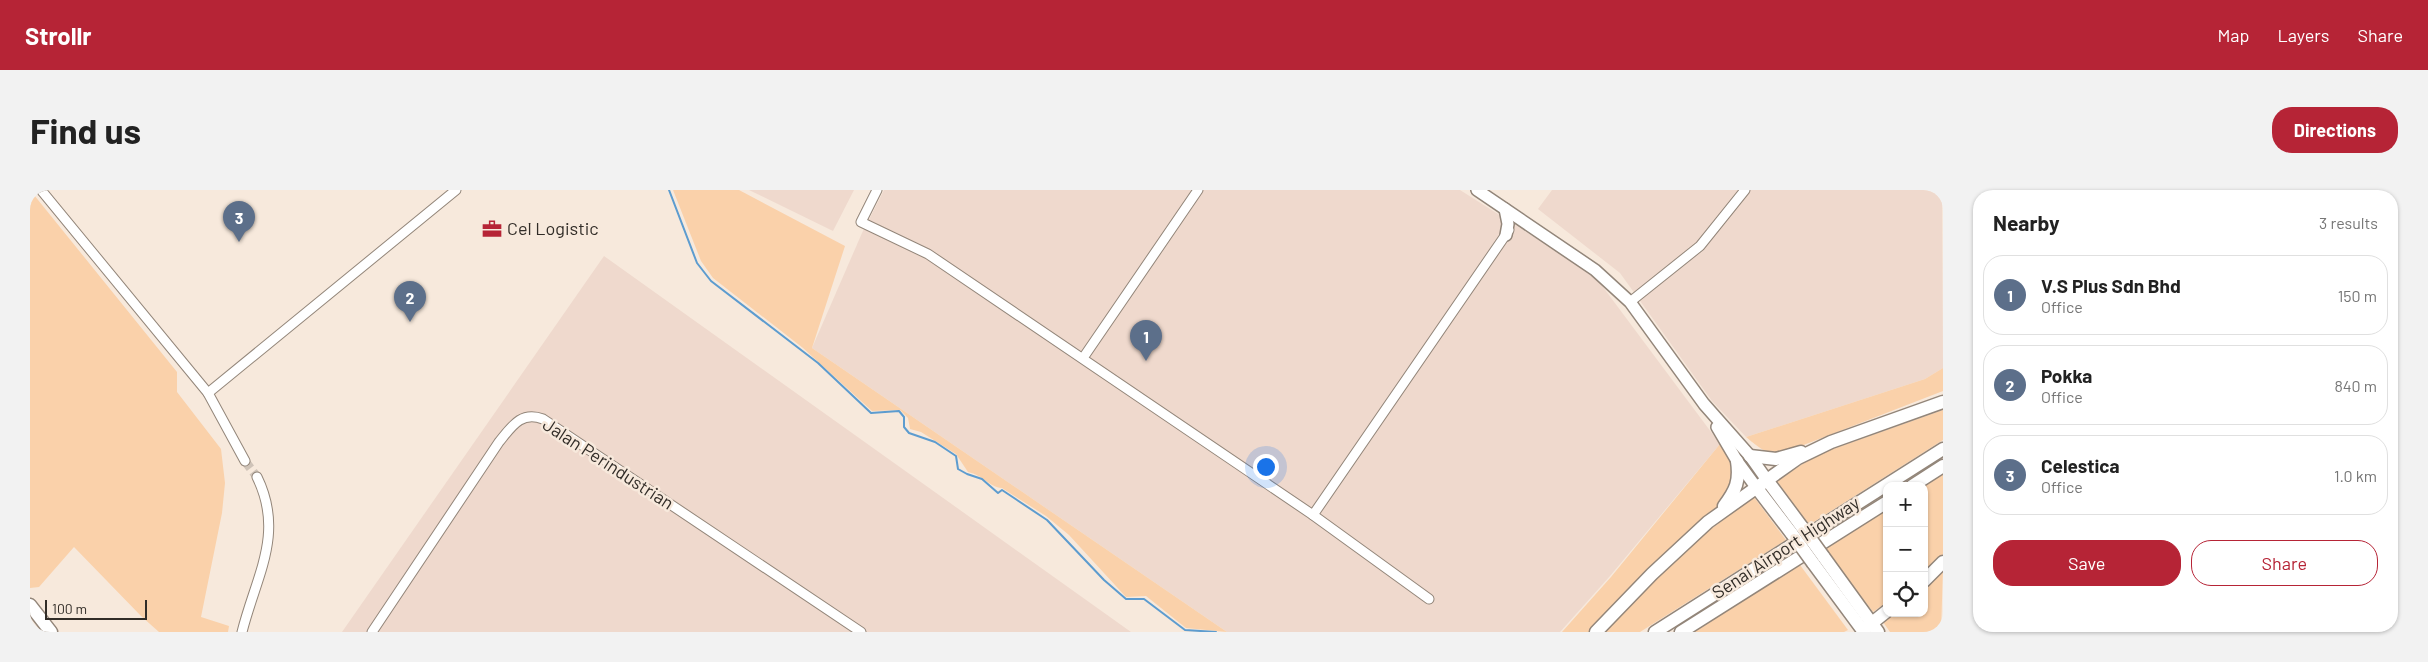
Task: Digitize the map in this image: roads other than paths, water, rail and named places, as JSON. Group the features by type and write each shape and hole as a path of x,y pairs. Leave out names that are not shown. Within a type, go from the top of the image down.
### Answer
{"highway":[{"path":"1750,456 1776,459 1816,448 1943,402"},
{"path":"1708,522 1756,487 1816,448"},
{"name":"Senai Airport Highway","path":"1655,632 1943,449"},
{"path":"1596,632 1708,522 1736,490 1739,476 1737,461"},
{"path":"1918,482 1943,466"},
{"path":"1767,480 1797,530 1867,630 1883,615"},
{"path":"1756,487 1797,530"},
{"name":"Senai Airport Highway","path":"1681,632 1883,505"},
{"path":"1928,577 1943,562"},
{"path":"30,605 51,632"}],"main road":[{"path":"1477,190 1595,270 1630,302 1704,404 1750,456 1767,480"},
{"path":"1504,209 1508,224 1506,235"},
{"path":"1704,404 1737,461 1756,487"}],"street":[{"path":"41,190 208,393 245,461"},
{"path":"208,393 456,190"},
{"path":"876,190 861,222 928,254 1313,515 1429,599"},
{"path":"1083,358 1198,190"},
{"path":"1630,302 1700,246 1745,190"},
{"path":"1313,515 1518,218"},
{"name":"Jalan Perindustrian","path":"372,632 499,442 516,421 527,416 543,419 861,632"},
{"path":"242,632 269,540 270,521 264,492 257,477"}],"waterway":[{"path":"669,190 697,263 711,281 818,363 871,413 899,411 904,417 904,427 909,433 935,442 956,456 958,469 982,479 998,493 1002,490 1047,520 1104,580 1126,599 1144,599 1185,630 1216,632"}],"tunnel":[{"path":"245,461 257,477"}],"place":[{"name":"Cel Logistic","path":"492,229"},
{"name":"Celestica","path":"239,242"},
{"name":"Pokka","path":"410,322"},
{"name":"V.S Plus Sdn Bhd","path":"1146,361"}]}
